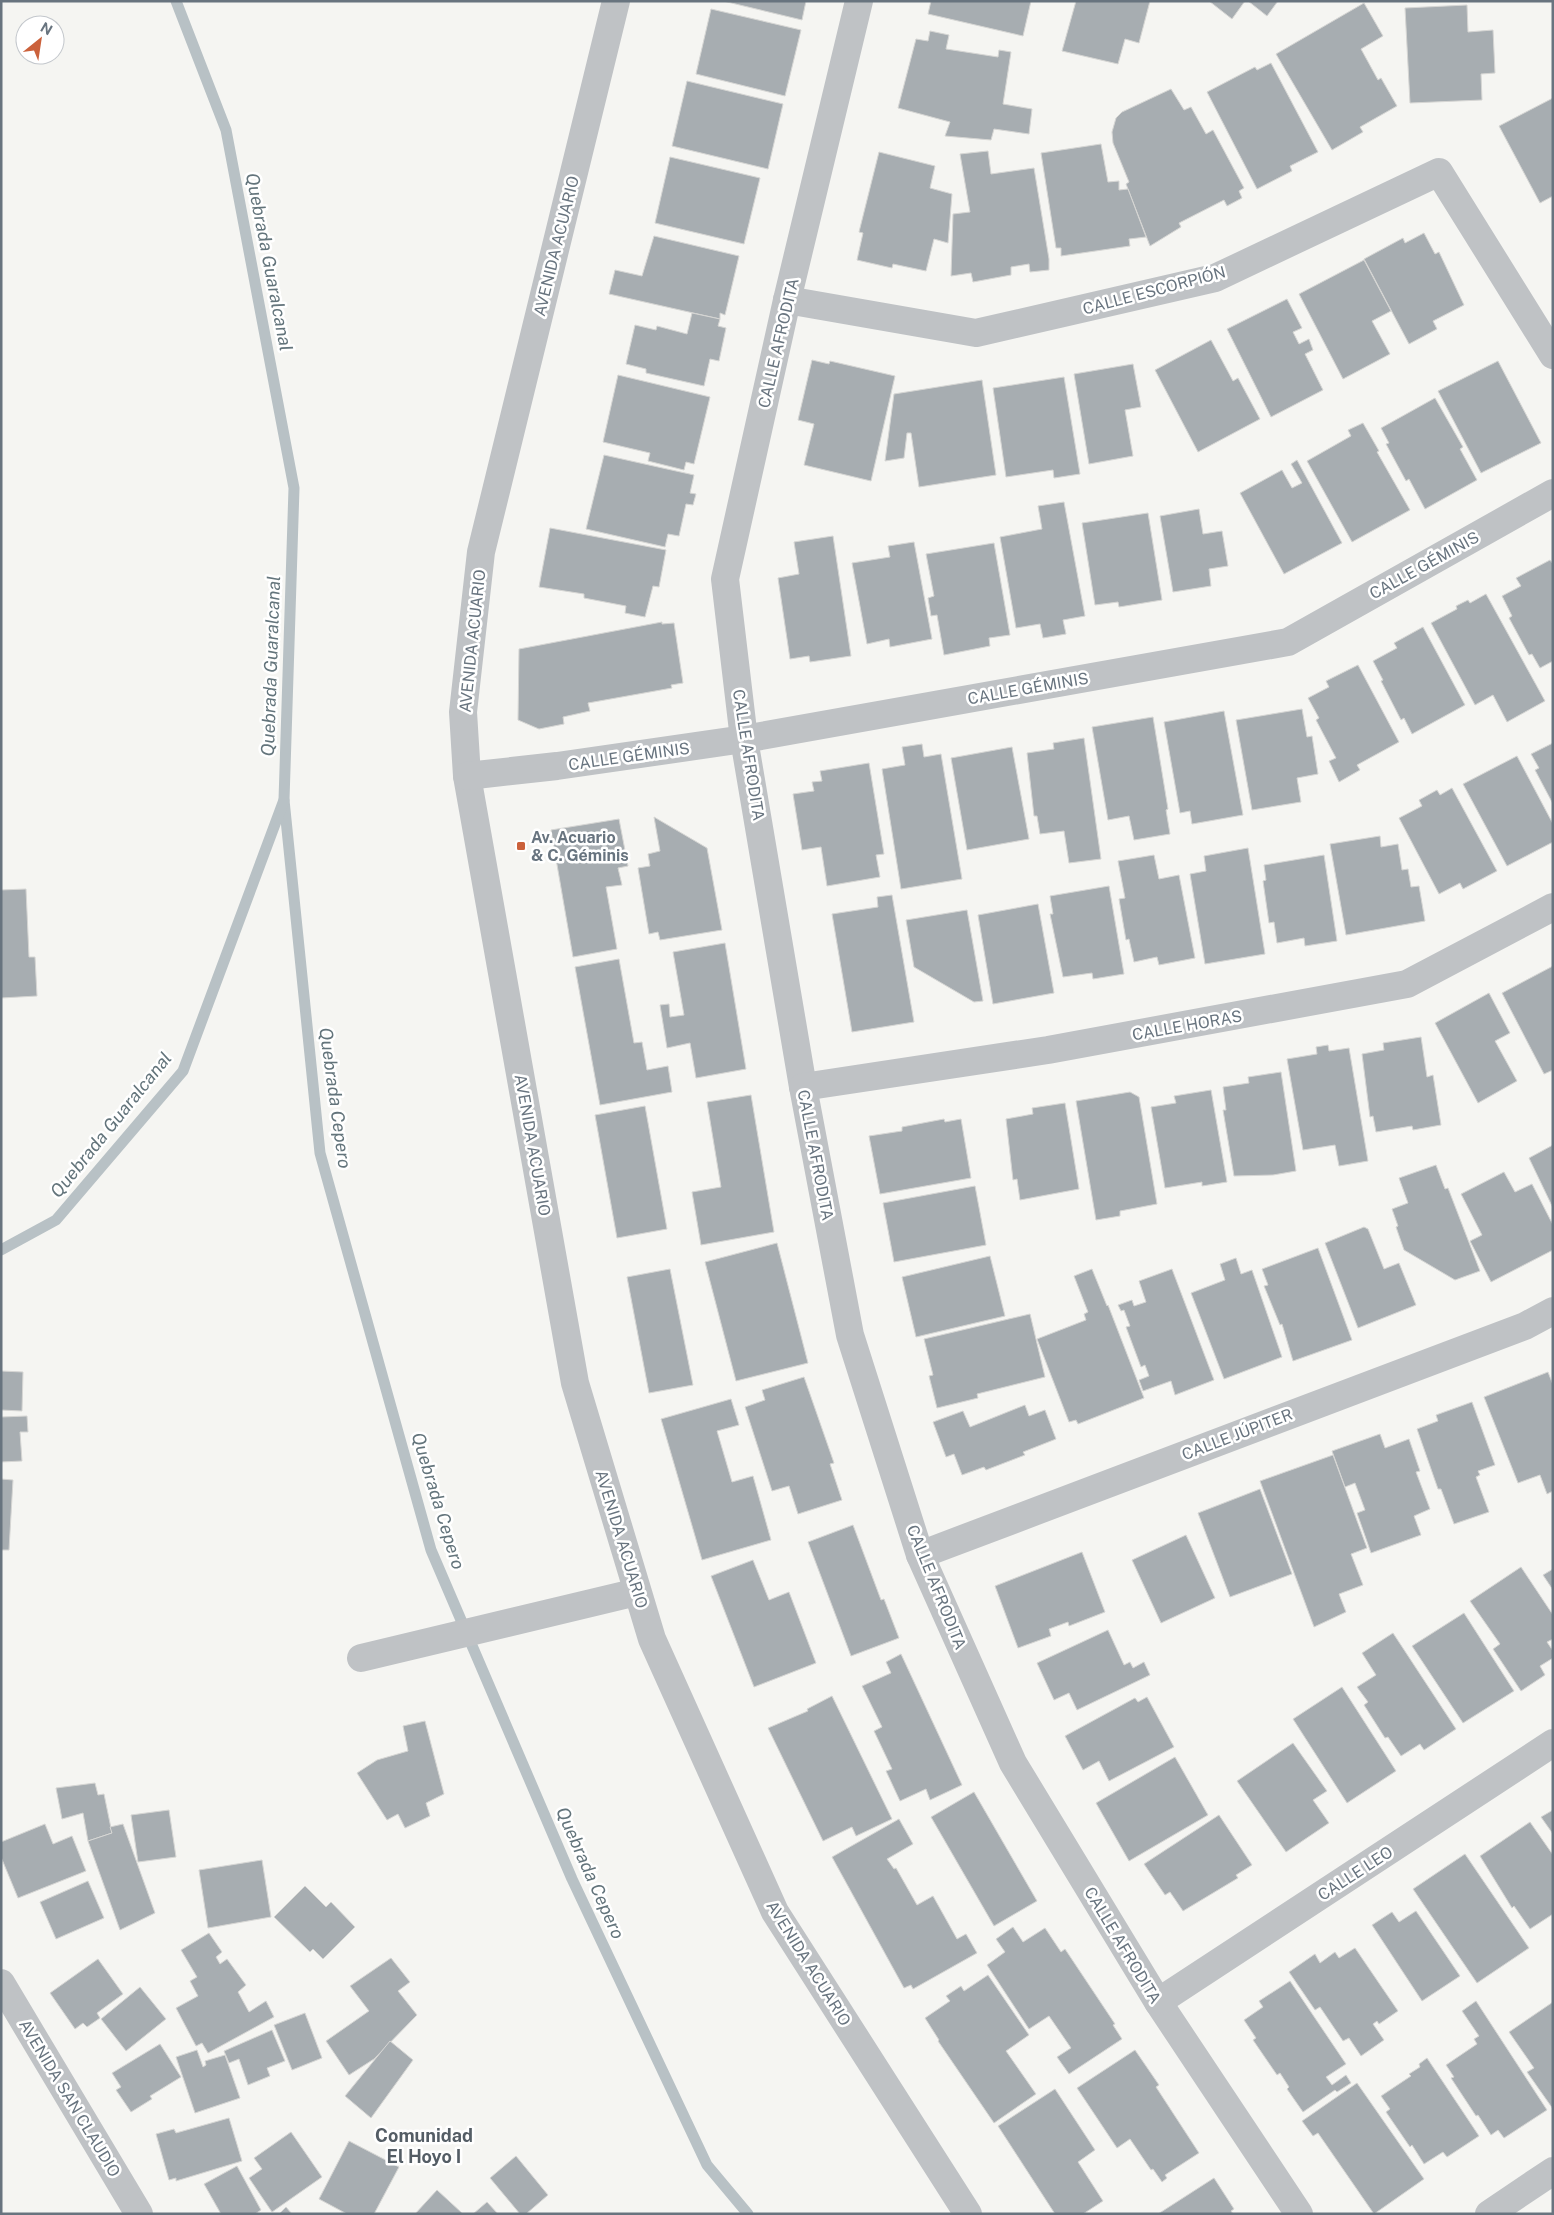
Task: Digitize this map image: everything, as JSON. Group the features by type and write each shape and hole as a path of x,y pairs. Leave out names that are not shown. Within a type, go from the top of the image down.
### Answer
{"street":[{"name":"AVENIDA ACUARIO","path":"616,1 481,552 463,712 468,776 575,1383 652,1639 775,1912 968,2214"},
{"name":"CALLE AFRODITA","path":"859,1 787,300 725,579 744,739 803,1088 850,1335 920,1554 1013,1764 1158,2002 1299,2214"},
{"name":"CALLE ESCORPIÓN","path":"787,300 976,334 1215,278 1439,172 1553,355"},
{"name":"CALLE GÉMINIS","path":"468,776 557,766 744,739 1288,642 1553,492"},
{"name":"CALLE HORAS","path":"803,1088 1048,1050 1407,984 1553,908"},
{"name":"CALLE JÚPITER","path":"920,1554 1525,1326 1553,1311"},
{"path":"361,1658 638,1592"},
{"name":"CALLE LEO","path":"1158,2002 1553,1743"},
{"name":"AVENIDA SAN CLAUDIO","path":"1,1983 139,2214"},
{"path":"1488,2214 1553,2172"}],"building":[{"path":"723,1 806,1 802,20"},
{"path":"931,1 1031,1 1023,36 928,14"},
{"path":"1076,1 1150,1 1139,43 1125,39 1118,64 1062,51"},
{"path":"1209,1 1245,1 1232,19"},
{"path":"1248,1 1278,1 1267,16"},
{"path":"1364,3 1383,36 1361,49 1378,80 1381,78 1397,106 1360,127 1363,132 1332,150 1276,54"},
{"path":"1467,5 1468,32 1493,30 1495,73 1481,74 1482,100 1410,103 1405,8"},
{"path":"711,9 801,30 785,96 696,74"},
{"path":"930,31 949,35 946,49 998,57 999,50 1011,52 1003,104 1032,109 1029,134 994,129 991,140 945,136 950,122 898,108 916,39 928,41"},
{"path":"1271,63 1318,152 1290,166 1292,171 1257,189 1207,92 1255,67 1257,70"},
{"path":"687,81 783,104 768,169 672,146"},
{"path":"1171,89 1184,110 1191,107 1206,134 1213,130 1244,188 1239,191 1242,198 1227,206 1224,200 1179,223 1181,227 1150,246 1126,184 1129,182 1113,143 1112,132 1116,118 1122,112"},
{"path":"1553,98 1553,196 1540,203 1499,126"},
{"path":"1101,144 1108,182 1119,181 1119,190 1128,189 1146,237 1129,239 1130,246 1061,256 1061,248 1056,248 1041,153"},
{"path":"988,151 991,174 1034,168 1049,259 1049,270 1030,272 1029,264 1011,267 1011,275 973,282 971,273 951,276 953,214 970,212 960,154"},
{"path":"879,152 935,166 930,188 952,194 948,243 934,239 926,271 893,264 892,268 857,260 863,233 859,232"},
{"path":"670,157 760,178 744,244 655,223"},
{"path":"1424,233 1435,254 1439,252 1464,305 1433,321 1437,329 1409,344 1364,259 1403,238 1405,243"},
{"path":"654,236 739,256 725,315 720,313 720,319 609,294 615,270 642,276"},
{"path":"1364,260 1391,311 1372,321 1390,354 1343,379 1299,294"},
{"path":"1287,299 1302,328 1293,332 1299,344 1309,339 1313,350 1305,354 1323,390 1271,417 1227,329"},
{"path":"692,313 720,319 718,326 726,328 719,361 710,359 704,386 646,373 646,369 626,364 635,325 656,330 657,326 687,334"},
{"path":"1211,340 1233,381 1238,378 1260,419 1198,452 1155,370"},
{"path":"812,360 829,364 830,361 895,376 871,481 804,465 814,424 798,420"},
{"path":"1498,361 1541,443 1481,473 1438,391"},
{"path":"1133,364 1141,407 1125,410 1133,456 1089,464 1074,374"},
{"path":"618,375 710,397 694,464 686,462 684,470 648,461 650,453 603,442"},
{"path":"1064,377 1080,474 1054,478 1053,470 1006,477 993,388"},
{"path":"982,380 996,475 919,487 911,433 907,433 904,458 885,461 894,394"},
{"path":"1435,398 1463,447 1460,449 1477,480 1425,509 1409,479 1406,481 1386,444 1389,443 1381,428"},
{"path":"1363,423 1410,510 1352,542 1307,461 1351,436 1348,430"},
{"path":"604,455 694,475 690,493 696,494 693,505 686,504 679,536 668,534 665,547 586,529"},
{"path":"1297,460 1342,543 1284,574 1240,493 1282,470 1292,488 1302,483 1291,464"},
{"path":"1064,502 1085,616 1063,620 1066,634 1043,638 1040,624 1016,628 1000,537 1042,529 1038,506"},
{"path":"1199,509 1203,534 1222,531 1228,566 1209,569 1211,586 1173,592 1160,516"},
{"path":"1148,513 1162,600 1119,607 1118,602 1095,605 1082,523"},
{"path":"550,528 666,550 659,587 653,586 645,617 625,613 626,606 584,598 584,594 539,587"},
{"path":"833,536 851,656 810,662 809,656 790,659 778,578 799,574 794,542"},
{"path":"914,542 932,639 890,647 889,639 867,644 852,563 890,557 888,546"},
{"path":"994,543 1010,635 989,638 990,646 944,655 937,615 931,616 928,598 934,596 926,554"},
{"path":"1550,560 1553,564 1553,661 1540,668 1532,654 1529,655 1509,618 1512,616 1502,596 1521,586 1516,578"},
{"path":"1486,594 1545,701 1507,722 1493,695 1475,705 1431,623 1457,609 1456,606 1468,600 1470,603"},
{"path":"662,622 662,624 674,623 683,683 671,685 672,688 588,703 590,711 563,717 564,724 539,729 518,720 519,649"},
{"path":"1423,627 1465,705 1412,734 1404,718 1401,720 1373,661 1397,648 1394,643"},
{"path":"1358,665 1399,742 1357,765 1360,770 1339,782 1329,761 1336,758 1316,720 1319,718 1308,698 1329,687 1326,681"},
{"path":"1302,709 1307,737 1312,736 1318,774 1297,778 1301,802 1252,810 1236,720"},
{"path":"1224,711 1243,815 1192,824 1190,811 1180,813 1164,722"},
{"path":"1153,717 1168,809 1166,810 1170,834 1134,840 1129,816 1108,820 1092,727"},
{"path":"1084,738 1101,859 1069,863 1064,831 1040,834 1037,816 1034,816 1027,753 1054,749 1053,743"},
{"path":"1553,743 1553,804 1535,770 1539,768 1531,754"},
{"path":"922,744 924,757 941,754 962,879 901,889 882,769 905,765 902,747"},
{"path":"1012,747 1029,839 967,850 951,758"},
{"path":"1517,756 1553,824 1553,842 1507,866 1463,784"},
{"path":"869,763 884,854 876,855 880,877 827,886 821,847 802,850 793,794 814,791 812,782 822,781 820,771"},
{"path":"1452,788 1497,871 1463,889 1460,883 1439,894 1399,818 1422,806 1419,800 1437,790 1440,795"},
{"path":"654,817 707,848 722,930 660,940 658,932 649,934 638,868 650,866 648,854 660,851"},
{"path":"619,819 628,866 618,868 622,885 606,887 617,949 573,957 551,830"},
{"path":"1380,836 1381,847 1398,844 1402,870 1408,869 1411,887 1419,886 1425,921 1346,935 1330,844"},
{"path":"1248,848 1265,954 1205,964 1190,874 1206,871 1204,856"},
{"path":"1154,855 1159,879 1179,875 1195,958 1159,965 1157,957 1134,962 1129,939 1126,940 1119,899 1125,898 1118,861"},
{"path":"1324,855 1337,941 1305,946 1304,938 1277,943 1274,922 1269,923 1263,881 1266,880 1264,865"},
{"path":"1109,886 1124,974 1093,979 1092,973 1063,977 1050,914 1053,914 1050,896"},
{"path":"26,889 29,957 35,957 37,996 1,998 1,890"},
{"path":"892,895 914,1022 852,1032 832,914 878,907 877,897"},
{"path":"1038,904 1054,993 993,1004 978,915"},
{"path":"967,910 983,1001 974,1002 914,967 906,920"},
{"path":"725,943 746,1069 696,1078 690,1043 667,1048 660,1005 669,1004 670,1017 684,1015 673,952"},
{"path":"619,959 634,1043 642,1042 647,1070 668,1066 672,1092 600,1105 575,967"},
{"path":"1553,966 1553,1070 1544,1074 1502,993"},
{"path":"1489,993 1510,1033 1495,1041 1517,1081 1478,1103 1435,1023"},
{"path":"1421,1037 1427,1077 1433,1075 1441,1125 1413,1130 1412,1126 1376,1132 1373,1116 1370,1117 1362,1054 1384,1050 1383,1043"},
{"path":"1328,1045 1329,1051 1349,1048 1368,1161 1339,1166 1335,1145 1303,1150 1287,1059 1317,1054 1316,1047"},
{"path":"1281,1072 1296,1171 1273,1175 1234,1176 1223,1110 1226,1110 1223,1087 1249,1083 1248,1077"},
{"path":"1211,1090 1227,1182 1202,1186 1202,1182 1165,1188 1151,1107 1176,1103 1174,1096"},
{"path":"1130,1092 1139,1097 1157,1204 1120,1211 1120,1216 1096,1220 1076,1101"},
{"path":"751,1095 774,1232 701,1245 692,1192 721,1187 707,1102"},
{"path":"1065,1103 1079,1189 1020,1200 1017,1179 1013,1180 1006,1119 1033,1114 1032,1108"},
{"path":"645,1106 667,1229 617,1238 595,1115"},
{"path":"944,1119 945,1122 961,1119 971,1178 880,1194 869,1136 902,1131 902,1127"},
{"path":"1553,1145 1553,1208 1529,1158"},
{"path":"1436,1165 1445,1189 1448,1188 1480,1271 1455,1280 1404,1250 1392,1209 1408,1203 1399,1178"},
{"path":"1504,1172 1515,1192 1532,1184 1553,1225 1553,1250 1491,1282 1470,1241 1482,1235 1461,1194"},
{"path":"975,1186 986,1245 894,1262 883,1203"},
{"path":"1364,1227 1368,1229 1384,1269 1399,1263 1416,1305 1358,1328 1325,1243"},
{"path":"777,1243 808,1363 736,1381 705,1262"},
{"path":"1318,1248 1352,1340 1293,1361 1282,1324 1280,1325 1264,1286 1268,1285 1262,1269"},
{"path":"990,1256 1005,1316 916,1337 902,1277"},
{"path":"1236,1258 1241,1274 1252,1270 1282,1357 1224,1379 1191,1293 1225,1280 1220,1264"},
{"path":"670,1269 693,1385 649,1393 627,1277"},
{"path":"1092,1269 1144,1398 1078,1424 1076,1420 1069,1422 1037,1339 1086,1320 1084,1314 1088,1312 1074,1276"},
{"path":"1172,1269 1214,1380 1175,1395 1171,1381 1143,1391 1139,1380 1149,1376 1145,1365 1141,1367 1126,1327 1130,1326 1124,1310 1121,1311 1118,1305 1132,1300 1134,1306 1146,1302 1139,1281"},
{"path":"1030,1314 1045,1377 977,1394 978,1398 937,1408 929,1376 933,1375 924,1339"},
{"path":"1,1371 23,1372 22,1411 1,1410"},
{"path":"1548,1372 1553,1385 1553,1491 1547,1494 1540,1475 1518,1483 1484,1397"},
{"path":"804,1377 834,1463 830,1464 842,1500 798,1514 789,1486 772,1491 745,1407 765,1400 762,1390"},
{"path":"731,1399 739,1425 717,1431 732,1482 753,1476 771,1540 702,1560 661,1419"},
{"path":"1472,1402 1495,1465 1478,1471 1480,1475 1476,1477 1489,1512 1454,1524 1441,1489 1438,1489 1417,1429 1438,1421 1436,1415"},
{"path":"1025,1405 1029,1416 1045,1410 1056,1439 1023,1452 1025,1455 986,1470 984,1467 962,1475 954,1454 946,1457 933,1422 963,1411 970,1427"},
{"path":"27,1416 28,1432 20,1432 22,1461 1,1462 1,1417"},
{"path":"1380,1434 1385,1448 1409,1439 1420,1471 1416,1472 1430,1509 1414,1516 1421,1535 1371,1553 1357,1513 1365,1510 1355,1483 1345,1487 1332,1451"},
{"path":"1333,1455 1367,1548 1351,1554 1363,1585 1339,1594 1346,1612 1314,1627 1260,1481"},
{"path":"1,1479 13,1480 9,1550 1,1550"},
{"path":"1260,1489 1292,1574 1230,1597 1198,1513"},
{"path":"853,1525 881,1600 884,1599 899,1638 851,1656 808,1542"},
{"path":"1186,1535 1215,1598 1161,1623 1132,1560"},
{"path":"1082,1552 1105,1612 1069,1626 1068,1622 1049,1629 1051,1636 1018,1648 995,1586"},
{"path":"753,1560 769,1600 789,1592 816,1663 754,1687 711,1576"},
{"path":"1521,1567 1553,1615 1553,1639 1547,1642 1553,1651 1553,1658 1540,1666 1545,1675 1521,1691 1493,1649 1500,1644 1470,1601"},
{"path":"1553,1569 1553,1590 1543,1575"},
{"path":"1464,1613 1514,1691 1463,1723 1412,1646"},
{"path":"1108,1630 1124,1665 1130,1662 1133,1668 1144,1662 1150,1675 1077,1710 1069,1693 1054,1700 1037,1663"},
{"path":"1393,1633 1456,1729 1424,1750 1420,1744 1401,1756 1388,1737 1385,1738 1364,1705 1368,1702 1357,1687 1376,1675 1362,1653"},
{"path":"901,1654 962,1785 930,1800 926,1789 900,1801 886,1771 892,1769 874,1731 882,1727 862,1686 891,1673 886,1662"},
{"path":"1342,1687 1396,1771 1347,1803 1293,1719"},
{"path":"832,1696 892,1819 856,1836 852,1827 823,1841 768,1728 808,1711 807,1709"},
{"path":"1147,1697 1174,1747 1109,1781 1099,1761 1083,1770 1065,1736 1135,1698 1138,1702"},
{"path":"425,1721 444,1794 426,1803 430,1816 405,1828 398,1814 387,1820 357,1773 377,1760 408,1751 403,1726"},
{"path":"1293,1743 1327,1791 1313,1800 1329,1823 1286,1852 1237,1781"},
{"path":"1175,1757 1208,1815 1129,1861 1096,1803"},
{"path":"95,1783 98,1795 104,1794 112,1833 88,1841 83,1813 62,1819 56,1788"},
{"path":"974,1792 1037,1901 994,1926 931,1817"},
{"path":"169,1810 176,1857 138,1862 131,1815"},
{"path":"1553,1810 1553,1834 1541,1817"},
{"path":"1219,1815 1252,1865 1236,1875 1238,1878 1183,1911 1170,1892 1165,1895 1144,1864"},
{"path":"899,1819 913,1844 887,1859 894,1869 896,1868 917,1905 933,1896 957,1939 966,1934 977,1953 913,1989 911,1985 904,1988 832,1857"},
{"path":"1530,1822 1553,1855 1553,1914 1530,1929 1514,1906 1512,1908 1480,1856"},
{"path":"45,1824 53,1844 72,1836 86,1871 18,1898 1,1857 1,1842"},
{"path":"123,1824 155,1913 120,1930 88,1841 112,1833 110,1827"},
{"path":"1465,1854 1529,1948 1477,1983 1413,1889"},
{"path":"262,1860 271,1917 208,1928 199,1870"},
{"path":"88,1881 104,1918 56,1939 40,1902"},
{"path":"305,1886 326,1907 331,1902 355,1927 323,1959 313,1949 310,1952 274,1917"},
{"path":"1416,1911 1460,1976 1422,2001 1372,1925 1392,1912 1399,1922"},
{"path":"1013,1927 1023,1942 1045,1928 1061,1952 1065,1949 1115,2024 1113,2025 1122,2039 1069,2074 1057,2057 1071,2048 1049,2016 1029,2029 987,1965 1005,1952 996,1939"},
{"path":"209,1933 222,1952 216,1957 220,1964 227,1959 246,1985 238,1992 249,2012 266,2001 274,2017 208,2053 202,2043 196,2046 176,2008 198,1996 190,1981 197,1977 181,1950"},
{"path":"1355,1948 1398,2011 1379,2024 1377,2021 1373,2024 1384,2040 1361,2056 1349,2038 1343,2041 1320,2007 1315,2010 1289,1972 1315,1954 1320,1963 1335,1952 1339,1958"},
{"path":"391,1958 410,1982 398,1991 417,2015 374,2059 349,2075 326,2041 369,2011 350,1986"},
{"path":"98,1959 123,1994 97,2013 100,2018 87,2027 83,2023 75,2029 50,1993"},
{"path":"988,1975 1029,2035 1006,2051 1036,2094 994,2123 938,2041 925,2018 950,2001 946,1996 961,1986 964,1991"},
{"path":"1290,1981 1346,2064 1326,2077 1332,2085 1346,2075 1351,2083 1337,2092 1335,2090 1303,2112 1287,2089 1289,2087 1280,2073 1277,2075 1253,2040 1256,2038 1244,2020 1263,2007 1259,2001"},
{"path":"140,1987 166,2019 126,2051 101,2019"},
{"path":"1476,2001 1547,2110 1504,2138 1498,2130 1491,2135 1451,2078 1454,2077 1446,2065 1477,2044 1474,2039 1479,2036 1462,2011"},
{"path":"1553,2002 1553,2109 1527,2072 1534,2068 1509,2032"},
{"path":"305,2013 322,2058 292,2070 274,2025"},
{"path":"272,2030 285,2061 267,2068 270,2076 248,2085 239,2059 229,2063 224,2051"},
{"path":"390,2041 413,2060 371,2118 345,2096"},
{"path":"160,2044 181,2077 150,2096 152,2099 131,2112 116,2090 121,2087 112,2073"},
{"path":"197,2050 203,2067 206,2065 205,2061 225,2055 240,2098 195,2113 176,2057"},
{"path":"1135,2050 1159,2085 1156,2087 1199,2153 1165,2175 1167,2178 1162,2182 1153,2169 1151,2170 1130,2139 1117,2148 1077,2088"},
{"path":"1427,2058 1479,2136 1447,2157 1443,2152 1424,2164 1412,2145 1410,2147 1386,2112 1390,2109 1381,2096 1411,2076 1409,2074 1420,2067 1419,2064"},
{"path":"1357,2083 1424,2179 1374,2214 1318,2133 1313,2136 1302,2121"},
{"path":"1055,2089 1095,2150 1078,2162 1103,2201 1083,2214 1055,2214 998,2126"},
{"path":"229,2118 242,2161 176,2181 176,2178 169,2180 156,2134 174,2129 176,2133"},
{"path":"291,2132 322,2177 272,2212 249,2178 262,2169 254,2158"},
{"path":"349,2141 399,2167 374,2214 347,2214 319,2199"},
{"path":"516,2156 548,2195 526,2214 520,2214 490,2178"},
{"path":"237,2166 261,2210 255,2214 221,2214 204,2184"},
{"path":"1214,2178 1234,2209 1231,2211 1233,2214 1158,2214"},
{"path":"437,2190 462,2213 462,2214 415,2214"},
{"path":"487,2202 498,2214 473,2214"},
{"path":"286,2207 292,2214 279,2214"}],"waterway":[{"name":"Quebrada Guaralcanal","path":"1,1250 56,1220 183,1071 284,800 294,488 226,130 176,1"},
{"name":"Quebrada Cepero","path":"284,800 320,1153 431,1550 572,1879 707,2165 748,2214"}],"place":[{"name":"Av. Acuario & C. Géminis","path":"521,846"}],"district":[{"name":"Comunidad El Hoyo I","path":"424,2146"}]}
